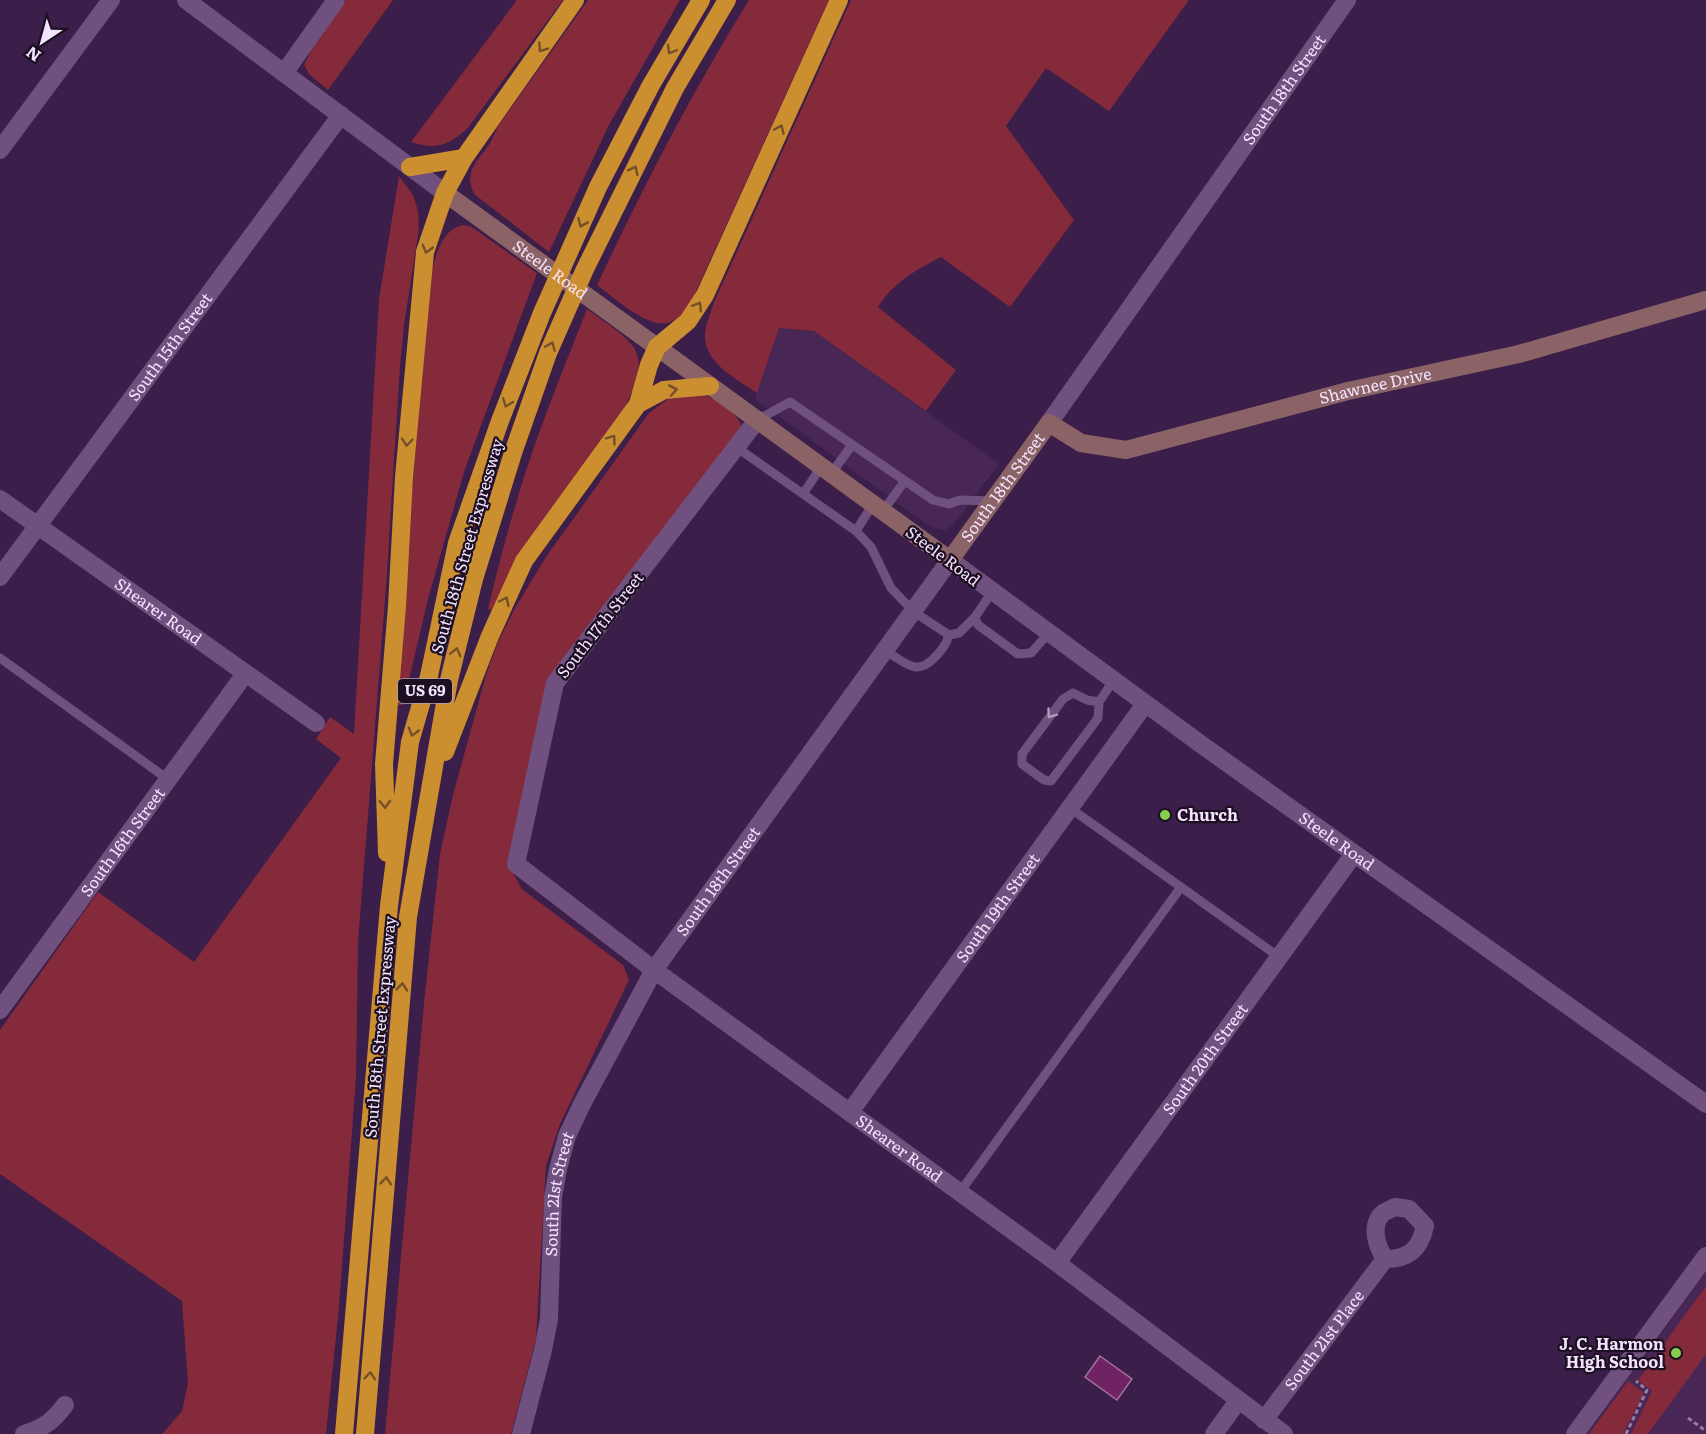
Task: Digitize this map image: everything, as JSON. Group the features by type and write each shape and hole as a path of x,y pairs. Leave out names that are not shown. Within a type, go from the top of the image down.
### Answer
{"highway":[{"path":"389,906 384,764 397,606 404,477 425,252 445,193 464,158 575,0"},
{"name":"South 18th Street Expressway","path":"344,1434 389,906 410,742 429,676 461,532 500,421 542,313 598,187 651,85 701,0"},
{"name":"South 18th Street Expressway","path":"365,1434 408,917 449,680 474,579 513,453 548,353 585,269 675,88 727,0"},
{"path":"430,793 486,645 524,561 638,404 649,365 657,347 688,321 705,295 839,0"},
{"path":"410,167 464,158"},
{"path":"638,404 664,390 710,386"}],"main road":[{"name":"Steele Road","path":"445,193 950,560"},
{"name":"Shawnee Drive","path":"1049,423 1081,443 1126,450 1348,391 1518,354 1706,300"},
{"name":"South 18th Street","path":"950,560 1049,423"}],"street":[{"path":"0,150 111,0"},
{"name":"Steele Road","path":"186,0 445,193"},
{"path":"284,73 336,0"},
{"name":"South 18th Street","path":"1049,423 1347,0"},
{"name":"South 15th Street","path":"0,577 341,115"},
{"name":"South 17th Street","path":"516,864 555,683 757,420"},
{"name":"Shearer Road","path":"0,499 316,723"},
{"name":"Steele Road","path":"950,560 1048,634 1354,855 1706,1104"},
{"name":"South 18th Street","path":"654,970 950,560"},
{"name":"South 16th Street","path":"0,1010 245,674"},
{"name":"South 19th Street","path":"849,1112 1145,704"},
{"name":"South 20th Street","path":"1057,1263 1354,855"},
{"name":"Shearer Road","path":"516,864 654,970 1057,1263 1284,1434"},
{"name":"South 21st Street","path":"521,1434 549,1319 554,1197 567,1136 654,970"},
{"path":"1575,1434 1706,1256"},
{"name":"South 21st Place","path":"1264,1420 1385,1259"},
{"path":"1214,1434 1238,1401"},
{"path":"24,1434 43,1428 56,1418 65,1405"}],"lane":[{"path":"757,420 790,402 933,500 949,504 960,500 993,501"},
{"path":"803,494 852,445"},
{"path":"736,447 856,531 871,547 891,588 914,612 950,634 958,633 975,616 992,592"},
{"path":"856,531 904,482"},
{"path":"975,616 978,625 1018,654 1031,653 1048,634"},
{"path":"886,651 916,668 926,667 946,646 950,634"},
{"path":"0,658 169,780"},
{"path":"1099,702 1087,700 1073,693 1063,699 1023,754 1022,764 1044,780 1051,781 1098,718 1099,702 1113,681"},
{"path":"1070,808 1279,957"},
{"path":"960,1192 1180,887"}],"path":[{"path":"1622,1370 1647,1390 1626,1434"},
{"path":"1688,1418 1706,1431"}],"shaded area":[{"path":"346,0 393,0 328,90 309,74 304,65 312,49"},
{"path":"517,0 563,0 467,129 441,145 427,146 411,142"},
{"path":"588,0 680,0 609,125 549,252 474,194 470,179 473,167 490,143 498,126"},
{"path":"749,0 829,0 693,298 674,320 662,323 652,322 632,311 597,285 669,140"},
{"path":"851,0 1189,0 1109,111 1046,68 1006,126 1074,220 1010,307 941,257 905,278 878,307 956,370 926,411 814,331 779,328 757,393 720,367 708,349 705,339 715,300"},
{"path":"399,176 413,195 418,211 419,229 400,367 386,587 358,942 356,1078 339,1307 326,1434 162,1434 182,1411 188,1383 182,1301 0,1174 0,1030 98,892 194,962 341,758 316,739 330,717 354,734 379,299"},
{"path":"462,225 470,226 537,273 464,472 428,599 403,705 395,705 429,290 438,250 452,230"},
{"path":"587,309 619,332 636,351 639,362 632,392 622,414 500,594 492,610 488,609 531,455"},
{"path":"779,328 814,331 999,464 953,525 940,530 926,524 755,399"},
{"path":"705,395 732,412 742,427 566,657 509,866 522,889 623,965 629,980 560,1124 546,1166 536,1339 511,1434 385,1434 424,1003 440,854 453,795 486,675 498,642 515,608 546,557 649,413 672,396"},
{"name":"J. C. Harmon High School","path":"1706,1272 1706,1434 1587,1434"},
{"path":"1706,1286 1706,1354 1648,1434 1631,1434 1652,1391 1638,1380"},
{"path":"1628,1381 1644,1393 1623,1434 1589,1434"}],"building":[{"path":"1100,1356 1132,1379 1117,1400 1085,1377"}],"place":[{"name":"Church","path":"1165,815"},
{"name":"J. C. Harmon High School","path":"1676,1353"}]}
